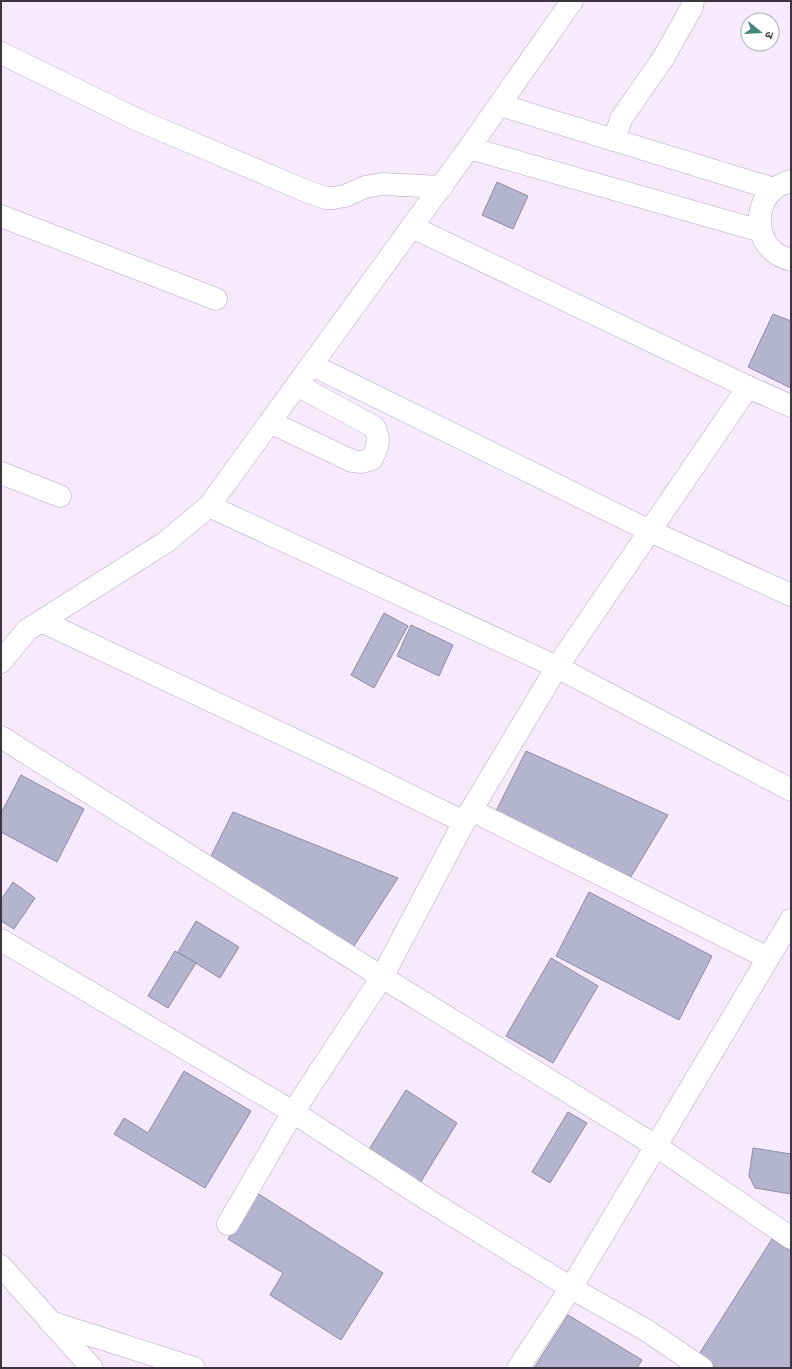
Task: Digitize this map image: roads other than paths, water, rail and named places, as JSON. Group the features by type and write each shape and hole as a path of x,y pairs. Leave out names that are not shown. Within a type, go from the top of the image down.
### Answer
{"street":[{"path":"1,662 27,630 166,542 209,506 470,148 572,1"},
{"path":"614,140 621,119 664,57 692,7 693,1"},
{"path":"1,53 138,120 326,198 344,196 366,186 382,184 442,186"},
{"path":"500,105 614,140 782,185"},
{"path":"470,148 761,231"},
{"path":"782,185 766,198 761,208 761,231 765,241 772,250 781,257 791,260"},
{"path":"1,216 216,299"},
{"path":"412,227 791,406"},
{"path":"312,365 650,531 791,595"},
{"path":"270,422 352,461 362,462 372,459 378,447 378,435 374,427 297,385"},
{"path":"228,1224 293,1112 382,977 468,816 557,667 748,387"},
{"path":"1,473 60,496"},
{"path":"209,506 557,667 791,790"},
{"path":"40,621 348,765 468,816 768,958"},
{"path":"1,737 382,977 656,1146 791,1238"},
{"path":"518,1368 571,1288 791,920"},
{"path":"1,940 293,1112 428,1200 571,1288 646,1330 702,1368"},
{"path":"1,1266 92,1368"},
{"path":"50,1322 194,1368"}]}
